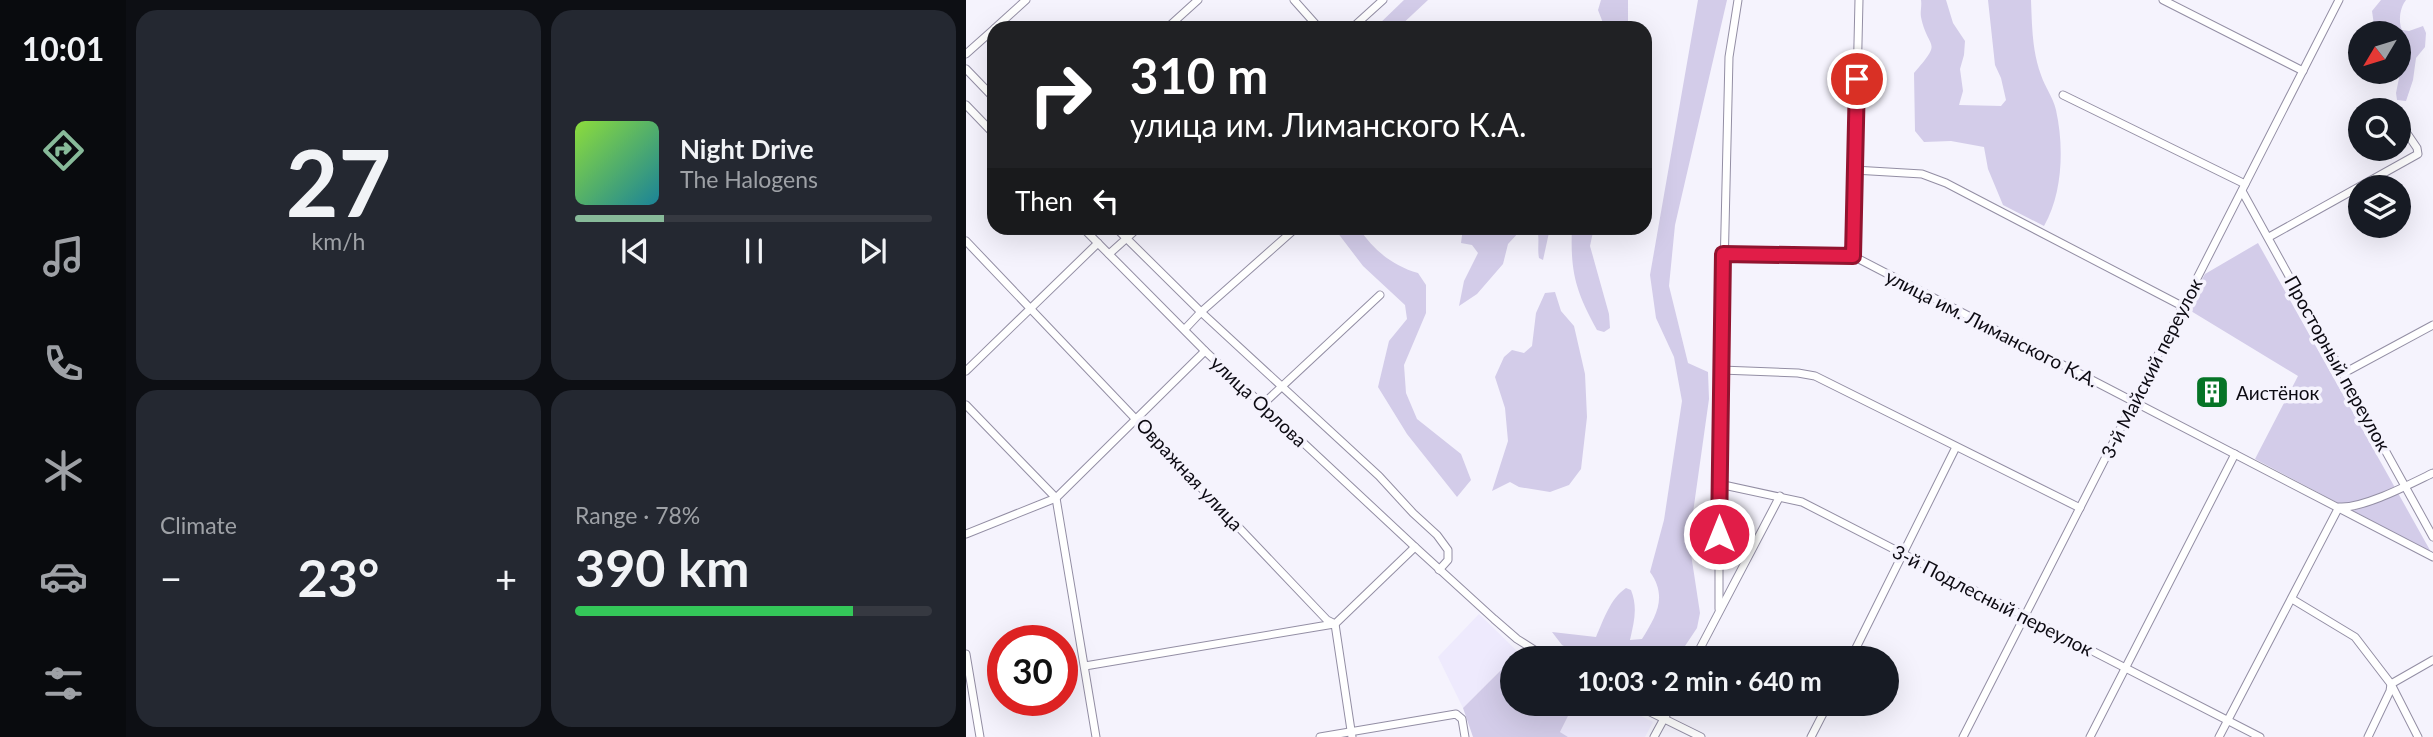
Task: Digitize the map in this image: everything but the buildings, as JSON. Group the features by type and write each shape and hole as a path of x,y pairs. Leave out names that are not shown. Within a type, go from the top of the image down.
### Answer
{"street":[{"path":"1004,21 1026,0"},
{"path":"1175,21 1198,0"},
{"path":"1294,0 1313,21"},
{"path":"1360,21 1383,0"},
{"path":"1719,610 1718,484 1729,57 1738,0"},
{"path":"1853,256 1858,0"},
{"path":"2163,0 2303,71"},
{"name":"3-й Майский переулок","path":"1963,737 2339,0"},
{"path":"966,54 987,36"},
{"path":"966,69 987,91"},
{"path":"2063,95 2244,187"},
{"path":"966,105 987,127"},
{"path":"966,121 974,113"},
{"path":"2411,139 2418,154 2411,158"},
{"path":"2269,237 2405,161"},
{"path":"1854,170 1922,174 1946,183 2182,306"},
{"name":"Просторный переулок","path":"2244,187 2433,537"},
{"name":"улица Орлова","path":"1090,235 1262,405 1439,570 1509,632 1529,646"},
{"name":"улица Орлова","path":"1123,235 1201,312 1379,476 1437,535 1448,550 1448,560 1439,570"},
{"path":"1109,254 1130,235"},
{"path":"1185,329 1288,235"},
{"name":"Овражная улица","path":"966,241 1327,620 1335,624"},
{"path":"966,371 1098,243"},
{"name":"улица им. Лиманского К.А.","path":"1723,254 1853,256 2433,557"},
{"path":"1262,405 1380,295"},
{"path":"2344,373 2433,325"},
{"path":"966,534 1056,498 1205,351"},
{"path":"1721,370 1815,376 2080,508"},
{"path":"966,405 1056,498 1096,737"},
{"path":"1857,646 1956,447"},
{"path":"2090,737 2235,454"},
{"path":"2219,737 2339,507 2349,508 2406,487 2433,472"},
{"name":"3-й Подлесный переулок","path":"1718,484 1802,502 2260,737"},
{"path":"1701,646 1780,496"},
{"path":"1085,666 1335,624 1415,547"},
{"path":"2292,599 2355,637 2390,684 2418,737"},
{"path":"1335,624 1352,734"},
{"path":"966,654 980,737"},
{"path":"2390,684 2433,660"},
{"path":"2368,737 2390,691 2390,684"},
{"path":"1320,737 1352,734 1456,714 1462,719 1465,737"},
{"path":"1658,716 1701,737"},
{"path":"1654,737 1666,716"},
{"path":"1811,737 1822,716"}],"shaded area":[{"path":"1404,0 1428,0 1406,21 1382,21"},
{"path":"1601,0 1628,0 1628,21 1602,21 1598,10"},
{"path":"1698,0 1727,0 1675,225 1669,286 1688,363 1708,372 1709,399 1689,541 1700,613 1697,628 1685,646 1564,646 1552,632 1596,637 1612,604 1626,588 1631,590 1635,609 1630,640 1642,639 1658,606 1658,590 1650,572 1664,520 1682,401 1674,357 1656,318 1650,275"},
{"path":"1921,0 1946,0 1953,23 1965,41 1960,69 1963,91 1959,105 2001,106 2006,100 1995,65 1988,0 2031,0 2036,57 2055,105 2061,154 2055,199 2044,226 2003,205 1988,169 1984,147 1951,141 1924,142 1915,131 1914,73 1931,49 1921,17"},
{"path":"2381,0 2406,0 2402,6 2400,21 2373,21 2372,11"},
{"path":"2423,26 2426,33 2425,47 2416,58 2412,83 2412,30"},
{"path":"2398,84 2412,84 2407,98 2397,98"},
{"path":"1339,235 1365,235 1377,250 1392,261 1418,273 1426,285 1426,313 1404,365 1406,393 1417,419 1461,454 1471,480 1457,497 1407,434 1378,387 1389,341 1407,319 1405,305 1363,266"},
{"path":"1462,235 1516,235 1508,244 1503,264 1477,294 1459,306 1464,281 1478,253 1472,245 1461,243"},
{"path":"1548,235 1543,260 1539,258 1538,236"},
{"path":"1572,235 1592,235 1590,246 1609,314 1610,328 1604,332 1597,330 1579,293 1572,257"},
{"path":"2258,243 2431,552 2255,459 2298,376 2186,308 2205,274"},
{"path":"1555,292 1561,311 1574,326 1585,374 1587,417 1581,469 1569,485 1550,492 1519,487 1510,482 1492,491 1508,441 1505,408 1495,377 1504,357 1512,350 1524,353 1532,346 1536,313 1545,293"},
{"path":"1479,614 1512,646 1500,646 1500,670 1463,708 1438,657"},
{"path":"1500,671 1500,716 1568,716 1560,732 1568,737 1473,737 1463,708"},
{"path":"1568,716 1641,716 1653,722 1645,737 1568,737 1560,732"}],"place":[{"name":"Аистёнок","path":"2212,392"}],"route":[{"path":"1719,534 1723,254 1853,256 1857,79"}]}
